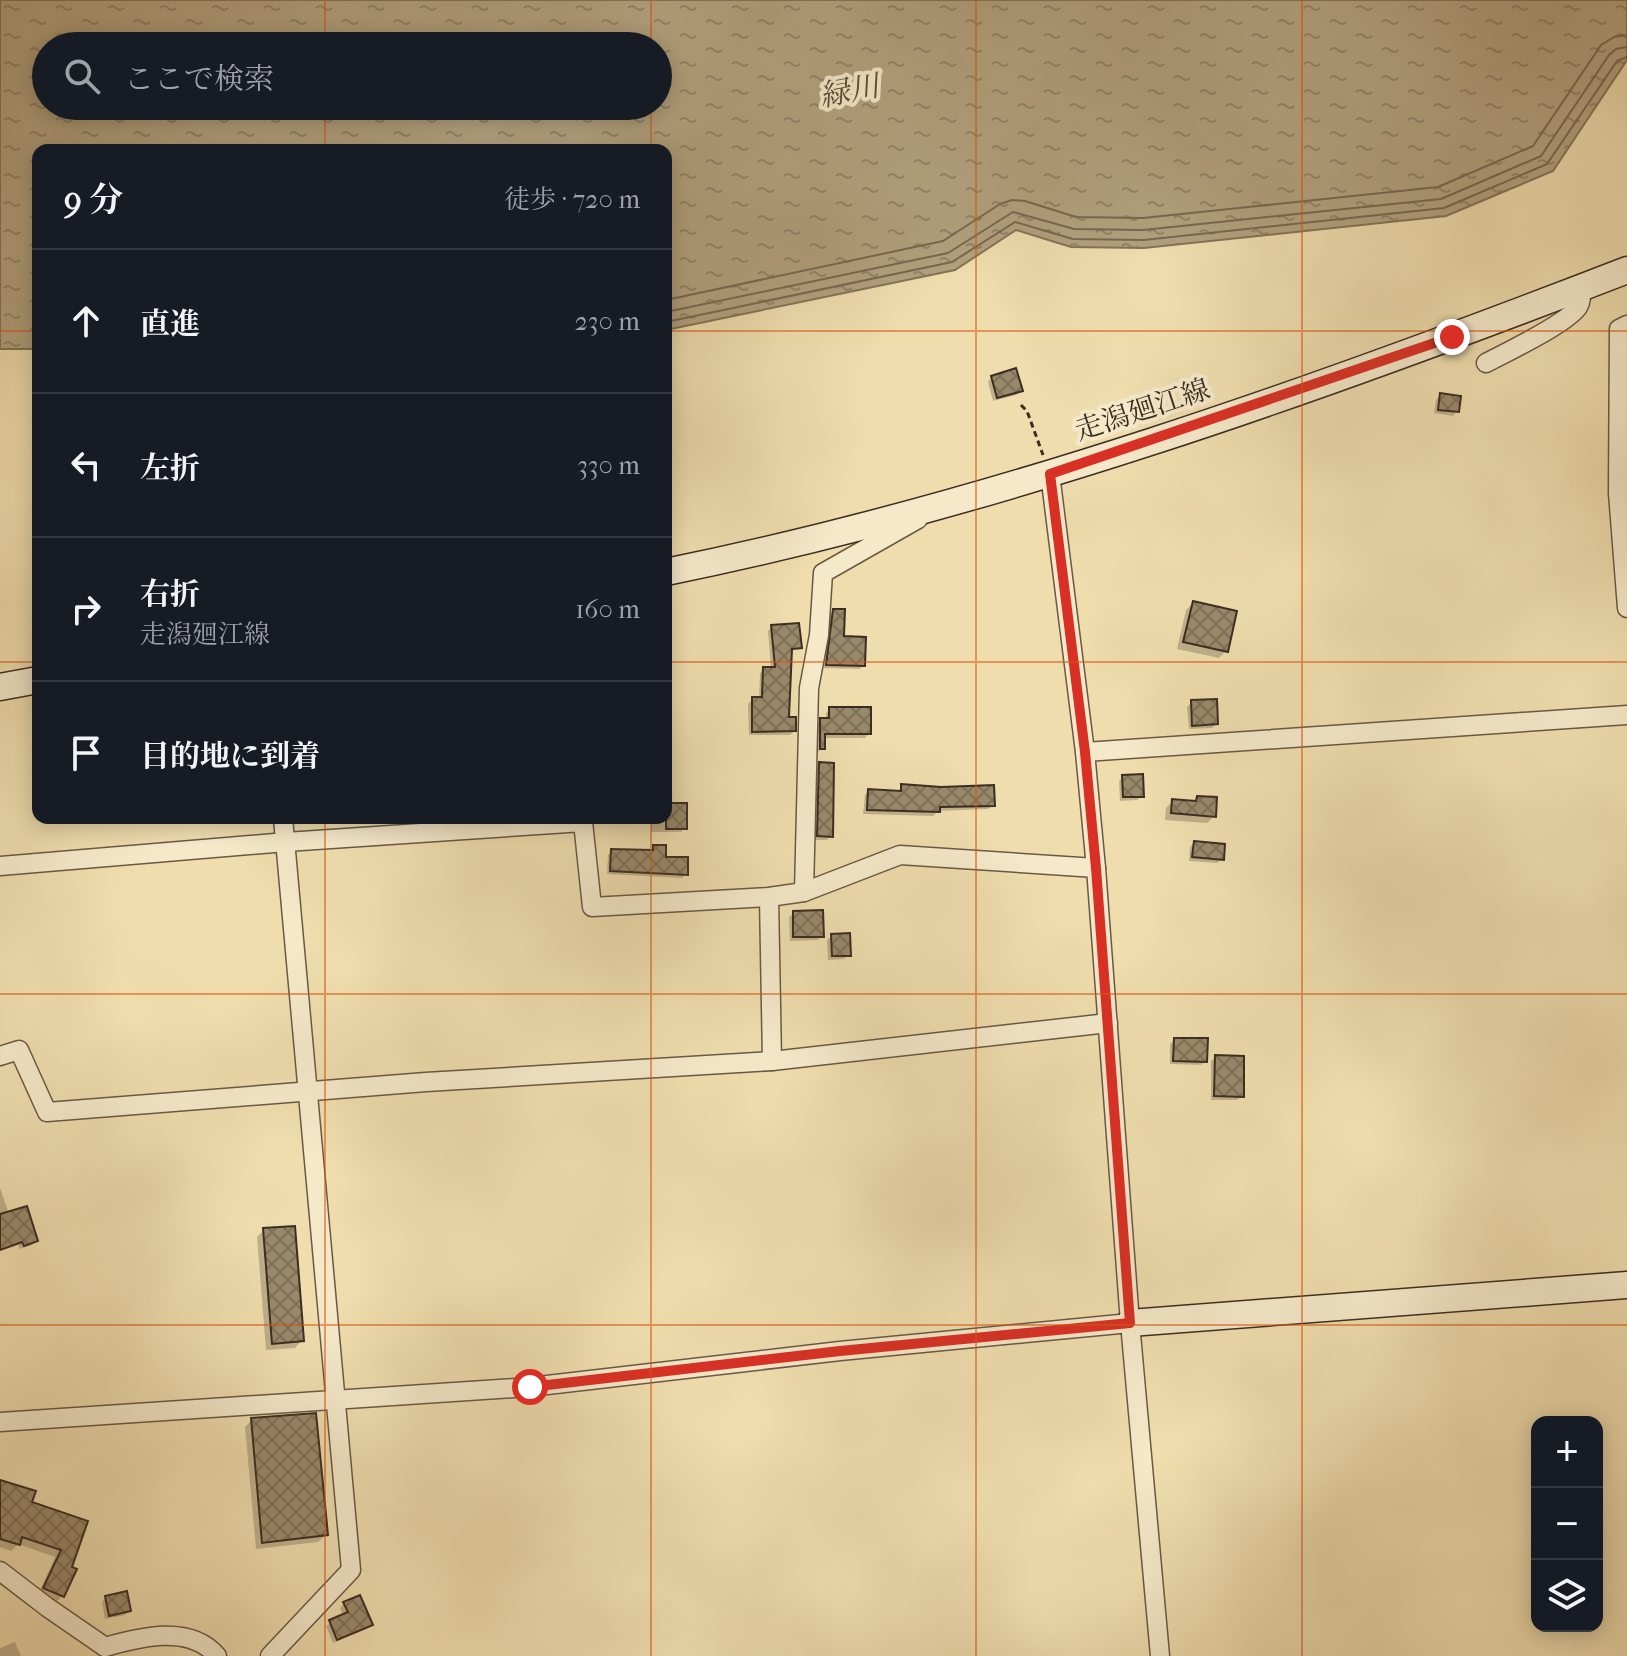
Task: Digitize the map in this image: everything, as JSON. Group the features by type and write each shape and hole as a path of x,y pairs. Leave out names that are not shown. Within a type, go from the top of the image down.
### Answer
{"main road":[{"name":"走潟廻江線","path":"672,571 800,542 1050,474 1438,342 1627,270"},
{"path":"0,687 32,681"},
{"path":"1130,1323 1627,1285"}],"street":[{"path":"1486,363 1576,310 1581,300 1580,288"},
{"path":"1627,325 1619,329 1618,493 1627,608"},
{"path":"1050,474 1085,752 1096,868 1130,1323 1160,1656"},
{"path":"804,892 809,688 819,635 823,573 945,504"},
{"path":"1085,752 1627,715"},
{"path":"270,1656 351,1570 284,824"},
{"path":"0,866 553,824"},
{"path":"583,824 592,907 769,897 804,892 900,855 1096,868"},
{"path":"769,897 772,1061"},
{"path":"0,1056 19,1050 47,1112 307,1091 772,1061 1108,1023"},
{"path":"0,1422 530,1387 840,1351 1130,1323"},
{"path":"0,1571 104,1651 146,1635 191,1639 209,1646 217,1656"}],"path":[{"path":"1021,405 1027,411 1050,474"}],"water":[{"name":"緑川","path":"0,0 1627,0 1627,60 1553,171 1446,216 1144,248 1071,247 1016,230 955,270 672,329 672,144 32,144 32,349 0,349"}],"building":[{"path":"1016,368 1023,391 997,398 991,376"},
{"path":"1440,393 1461,396 1459,412 1438,410"},
{"path":"1193,601 1237,611 1228,652 1183,642"},
{"path":"833,609 845,609 844,636 866,637 865,666 826,665"},
{"path":"799,623 802,648 792,649 789,717 796,717 796,731 752,732 752,697 762,697 763,667 775,667 771,625"},
{"path":"1217,699 1218,724 1192,726 1191,700"},
{"path":"829,707 871,707 871,734 825,734 825,749 820,749 820,718 829,718"},
{"path":"819,762 834,763 833,837 817,836"},
{"path":"1143,774 1144,797 1123,797 1122,775"},
{"path":"901,784 941,787 994,785 995,806 940,807 940,812 867,810 868,789 901,791"},
{"path":"1197,796 1217,797 1216,817 1171,813 1172,799 1196,801"},
{"path":"672,803 687,803 687,829 666,829 666,824 672,824"},
{"path":"1194,841 1225,844 1224,860 1192,857"},
{"path":"653,845 666,845 666,857 688,857 688,875 610,871 611,849 653,850"},
{"path":"823,910 824,937 793,937 793,911"},
{"path":"850,933 851,956 832,956 831,934"},
{"path":"1174,1038 1208,1038 1207,1062 1173,1061"},
{"path":"1215,1055 1244,1056 1244,1097 1214,1096"},
{"path":"27,1206 38,1241 24,1246 22,1242 0,1250 0,1214"},
{"path":"295,1226 304,1341 272,1344 263,1228"},
{"path":"316,1413 328,1535 262,1543 251,1418"},
{"path":"0,1480 36,1491 32,1502 88,1521 72,1567 77,1569 64,1597 43,1588 61,1550 22,1537 20,1545 0,1539"},
{"path":"127,1591 131,1611 109,1616 105,1596"},
{"path":"360,1595 373,1625 337,1640 329,1620 348,1612 343,1602"}],"route":[{"path":"530,1387 840,1351 1130,1323 1096,868 1085,752 1050,474 1452,337"}]}
